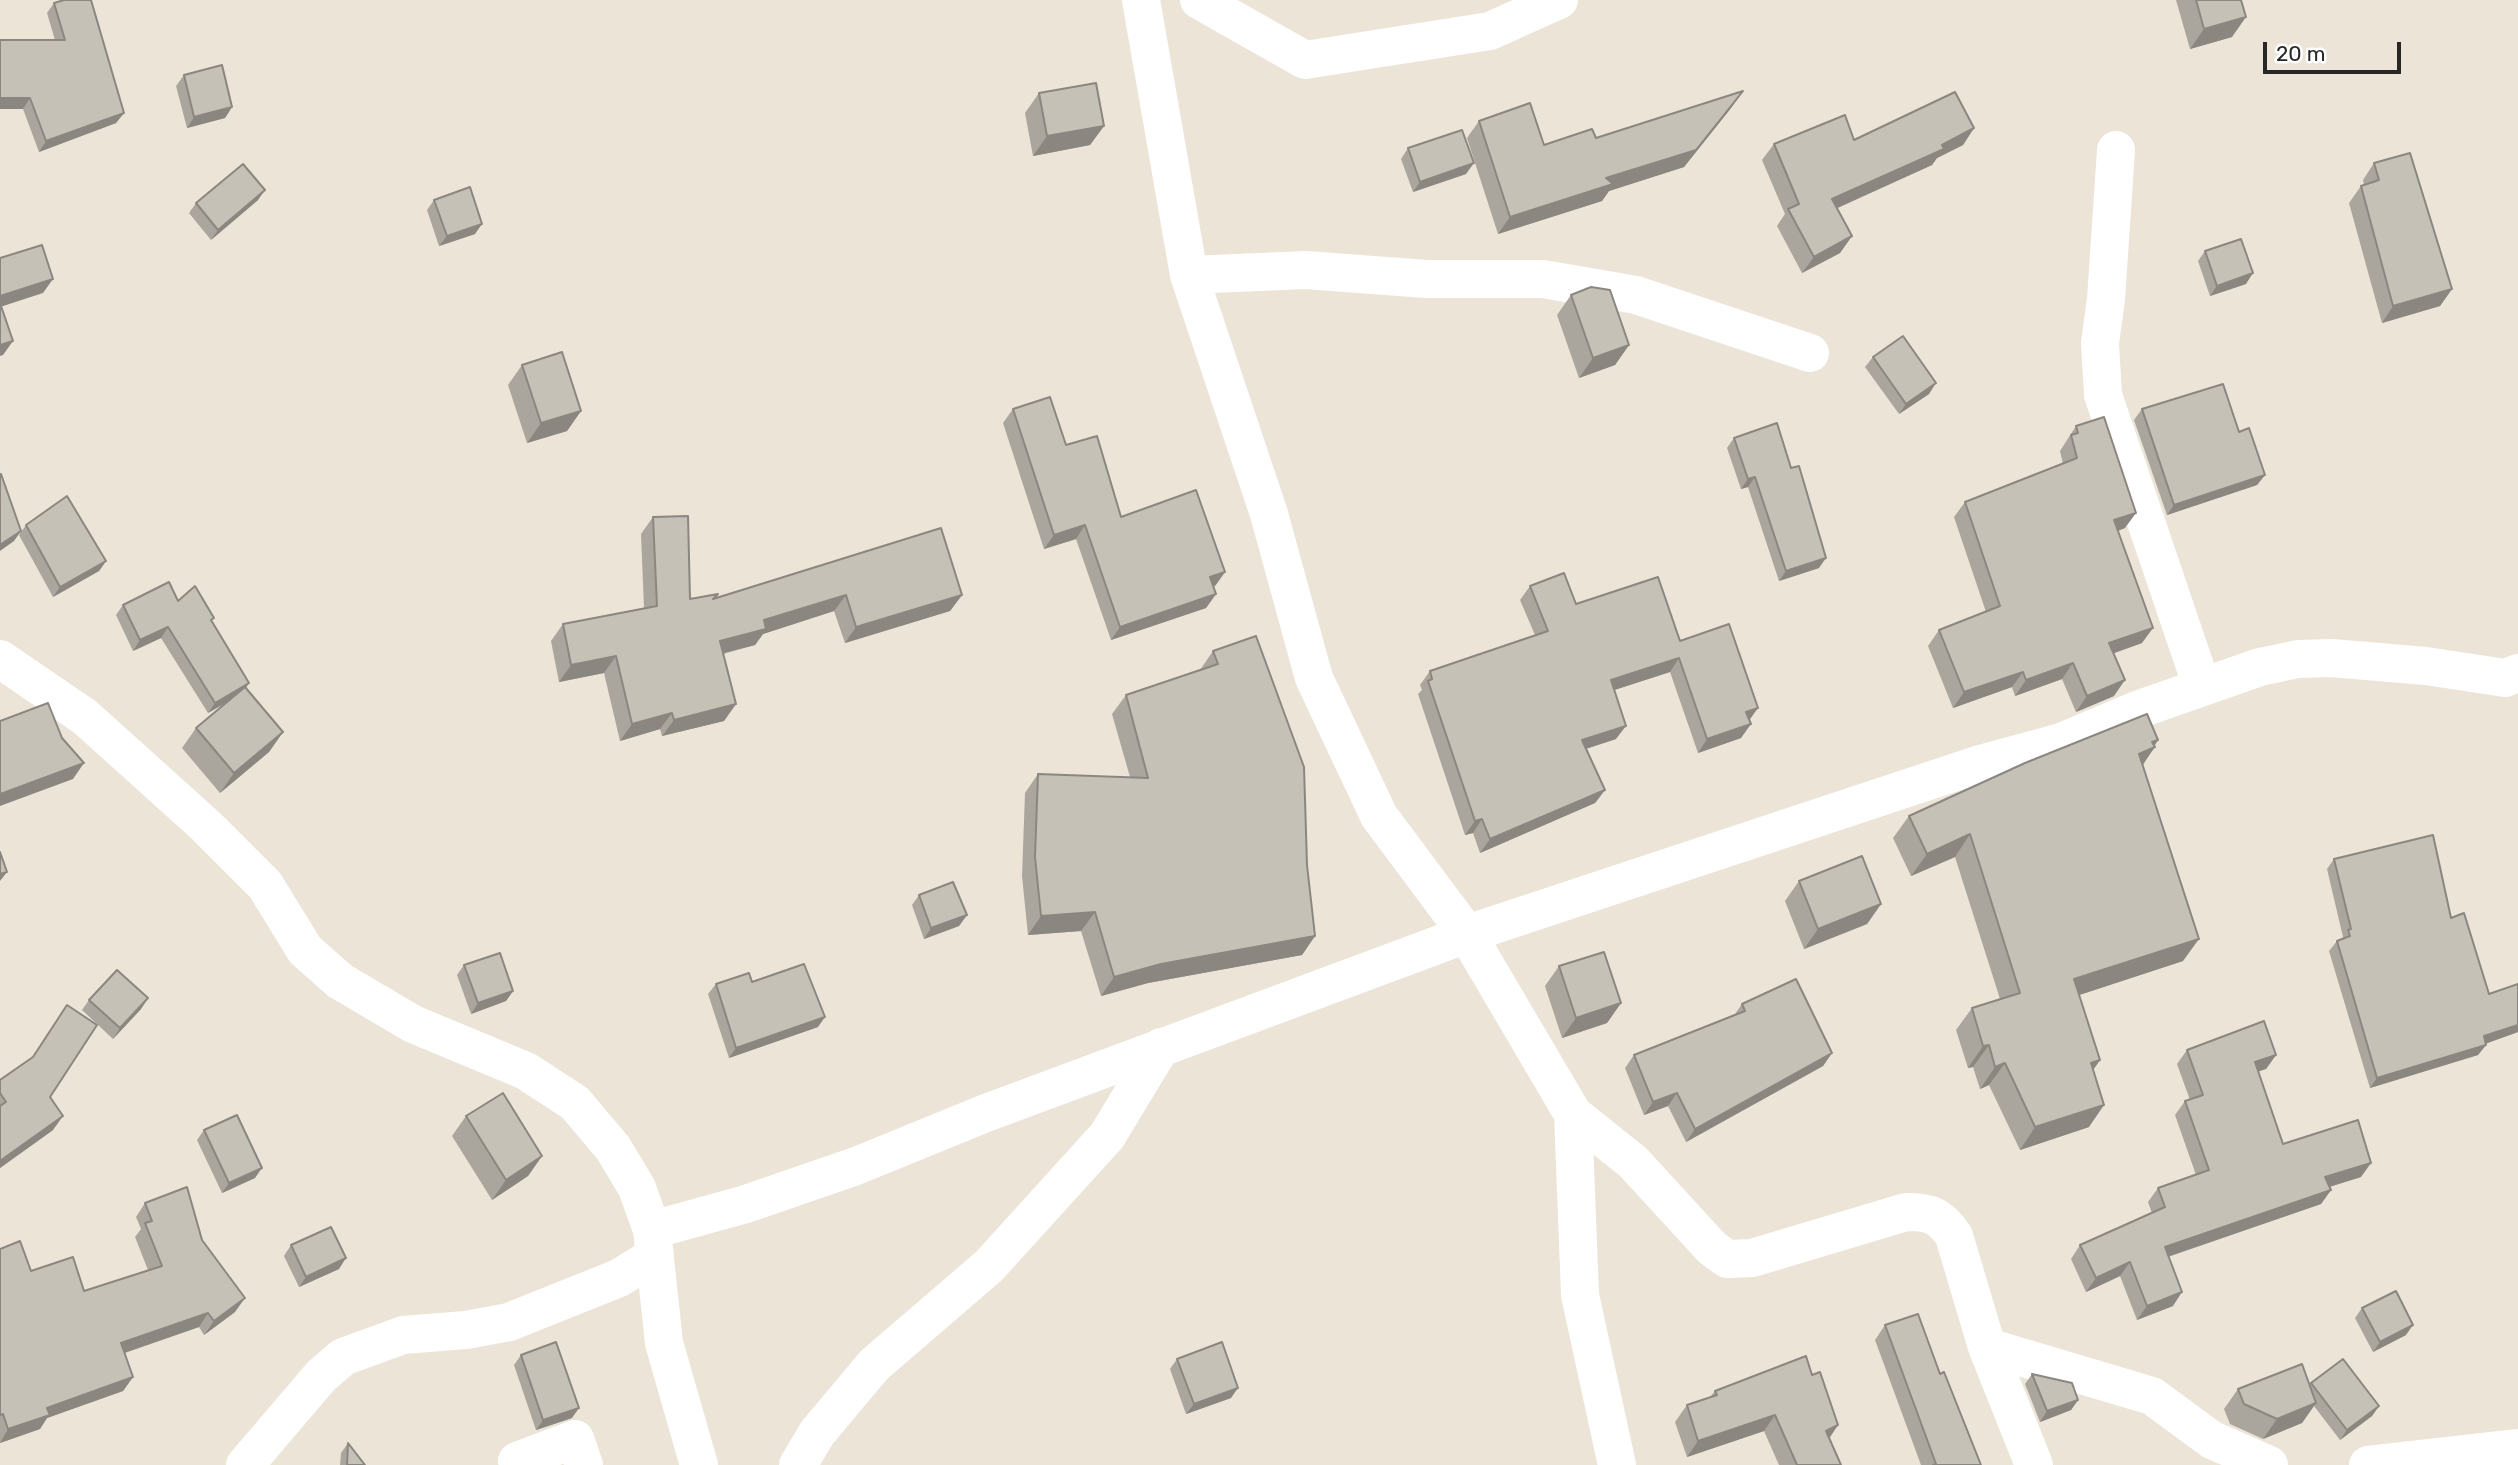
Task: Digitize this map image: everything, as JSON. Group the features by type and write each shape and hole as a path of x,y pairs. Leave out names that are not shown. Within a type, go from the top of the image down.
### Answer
{"street":[{"path":"1142,0 1189,275 1269,514 1314,678 1379,816 1467,933 1573,1114 1633,1161 1712,1248 1727,1259 1752,1258 1906,1212 1930,1212 1945,1222 1954,1236 1987,1347 2034,1465"},
{"path":"1199,0 1305,60 1490,31 1559,0"},
{"path":"2116,150 2106,299 2100,343 2103,395 2202,687"},
{"path":"1189,275 1306,270 1426,279 1543,279 1636,295 1810,353"},
{"path":"245,1465 321,1376 343,1357 403,1335 466,1330 509,1322 553,1307 619,1278 652,1243 746,1204 856,1166 1161,1047 1467,933 1980,764 2061,742 2137,710 2260,667 2298,659 2331,658 2426,666 2505,678 2518,673"},
{"path":"0,659 85,717 206,826 265,884 305,950 340,981 413,1024 526,1071 575,1102 613,1148 637,1188 652,1243 664,1343 699,1465"},
{"path":"797,1465 817,1433 874,1365 989,1266 1107,1136 1161,1047"},
{"path":"1573,1114 1580,1295 1617,1465"},
{"path":"1987,1347 2152,1395 2212,1440 2269,1465"},
{"path":"519,1465 517,1461 575,1439 584,1465"},
{"path":"2368,1465 2518,1448"}],"building":[{"path":"64,0 91,0 124,113 46,141 30,98 0,98 0,40 65,40 54,3"},
{"path":"2196,0 2241,0 2246,17 2204,29"},
{"path":"222,65 232,107 194,117 184,75"},
{"path":"1096,83 1104,126 1047,136 1039,93"},
{"path":"1743,91 1696,150 1606,178 1613,184 1510,217 1479,121 1530,103 1544,145 1592,129 1596,138"},
{"path":"1955,92 1974,128 1942,145 1944,149 1832,199 1852,236 1814,257 1788,209 1799,204 1774,144 1845,115 1854,140"},
{"path":"1462,130 1474,163 1420,182 1408,148"},
{"path":"2410,153 2452,289 2393,306 2361,186 2379,180 2374,163"},
{"path":"243,164 265,190 218,230 196,203"},
{"path":"470,187 482,224 447,236 434,200"},
{"path":"2241,239 2253,273 2217,286 2205,251"},
{"path":"42,245 53,279 0,296 0,258"},
{"path":"1591,287 1610,290 1629,345 1593,358 1571,295"},
{"path":"0,303 13,341 0,345"},
{"path":"1903,336 1936,383 1906,404 1873,357"},
{"path":"562,352 581,411 541,423 522,365"},
{"path":"2223,384 2239,432 2249,428 2265,475 2174,505 2142,409"},
{"path":"1050,397 1066,445 1097,436 1121,517 1196,490 1225,572 1210,577 1216,594 1120,627 1085,525 1054,535 1013,409"},
{"path":"2104,417 2136,513 2114,520 2153,628 2109,643 2125,680 2087,696 2073,663 2026,680 2023,672 1964,692 1939,630 2000,606 1965,502 2077,458 2071,435 2078,433 2076,426"},
{"path":"1777,423 1791,468 1799,466 1826,558 1786,571 1755,477 1748,479 1734,438"},
{"path":"0,474 21,531 0,545"},
{"path":"67,496 106,561 60,587 26,525"},
{"path":"688,516 690,599 718,594 713,599 941,528 962,595 856,627 846,595 764,620 766,629 720,641 736,704 674,720 672,713 632,724 616,656 571,665 563,624 657,606 653,517"},
{"path":"1564,573 1576,604 1658,577 1680,641 1729,624 1758,708 1746,712 1751,724 1707,739 1679,658 1611,680 1626,726 1582,740 1605,790 1490,839 1482,819 1475,821 1428,681 1432,679 1430,671 1548,631 1530,586"},
{"path":"169,582 178,601 195,586 214,618 211,620 249,683 215,703 168,627 140,640 123,605"},
{"path":"1256,636 1304,767 1307,865 1315,936 1161,964 1114,977 1095,912 1041,916 1035,857 1038,774 1148,778 1126,695 1218,664 1213,651"},
{"path":"245,687 283,732 234,773 196,728"},
{"path":"48,703 62,738 84,763 0,794 0,721"},
{"path":"2147,714 2158,740 2152,742 2155,747 2139,754 2199,939 2074,979 2100,1060 2091,1063 2104,1105 2035,1127 2005,1063 1995,1067 1989,1045 1983,1046 1972,1008 2020,993 1970,834 1927,854 1909,816 2025,763"},
{"path":"2433,835 2451,918 2464,913 2489,994 2518,984 2518,1025 2484,1036 2486,1045 2377,1078 2337,941 2350,936 2348,930 2351,929 2334,859"},
{"path":"0,852 7,872 0,874"},
{"path":"1862,856 1881,904 1818,929 1799,881"},
{"path":"953,882 967,915 931,928 919,895"},
{"path":"1604,952 1621,1003 1576,1018 1559,966"},
{"path":"500,953 513,991 478,1003 464,965"},
{"path":"804,964 825,1017 736,1048 716,984 749,973 752,982"},
{"path":"117,970 148,998 120,1028 89,1000"},
{"path":"1796,979 1832,1053 1695,1129 1677,1093 1653,1102 1634,1055 1745,1011 1742,1004"},
{"path":"67,1005 97,1025 50,1097 63,1116 0,1161 0,1106 6,1102 0,1093 0,1080 33,1057"},
{"path":"2264,1021 2276,1055 2255,1062 2283,1144 2358,1120 2371,1163 2325,1177 2331,1190 2165,1247 2182,1292 2147,1306 2130,1262 2096,1278 2080,1245 2165,1207 2158,1188 2209,1170 2185,1101 2203,1095 2187,1050"},
{"path":"503,1093 542,1156 506,1180 466,1116"},
{"path":"237,1115 262,1168 229,1183 204,1130"},
{"path":"187,1187 202,1240 245,1298 214,1321 208,1313 121,1343 133,1377 47,1408 50,1415 8,1429 3,1414 0,1415 0,1249 20,1241 31,1271 73,1257 84,1291 162,1266 145,1223 152,1221 145,1203"},
{"path":"331,1227 346,1258 306,1277 291,1245"},
{"path":"2396,1291 2413,1325 2380,1342 2362,1308"},
{"path":"1918,1314 1940,1374 1944,1372 1981,1465 1933,1465 1936,1464 1885,1325"},
{"path":"556,1342 579,1408 543,1420 521,1355"},
{"path":"1222,1342 1238,1388 1194,1404 1177,1359"},
{"path":"1806,1356 1812,1375 1820,1372 1838,1425 1826,1431 1841,1465 1797,1465 1775,1415 1698,1441 1687,1405 1717,1395 1715,1391"},
{"path":"2343,1359 2379,1406 2347,1430 2311,1383"},
{"path":"2302,1364 2316,1403 2277,1419 2244,1404 2238,1389"},
{"path":"2032,1374 2072,1383 2078,1400 2047,1411"},
{"path":"348,1443 365,1465 347,1465"}]}
